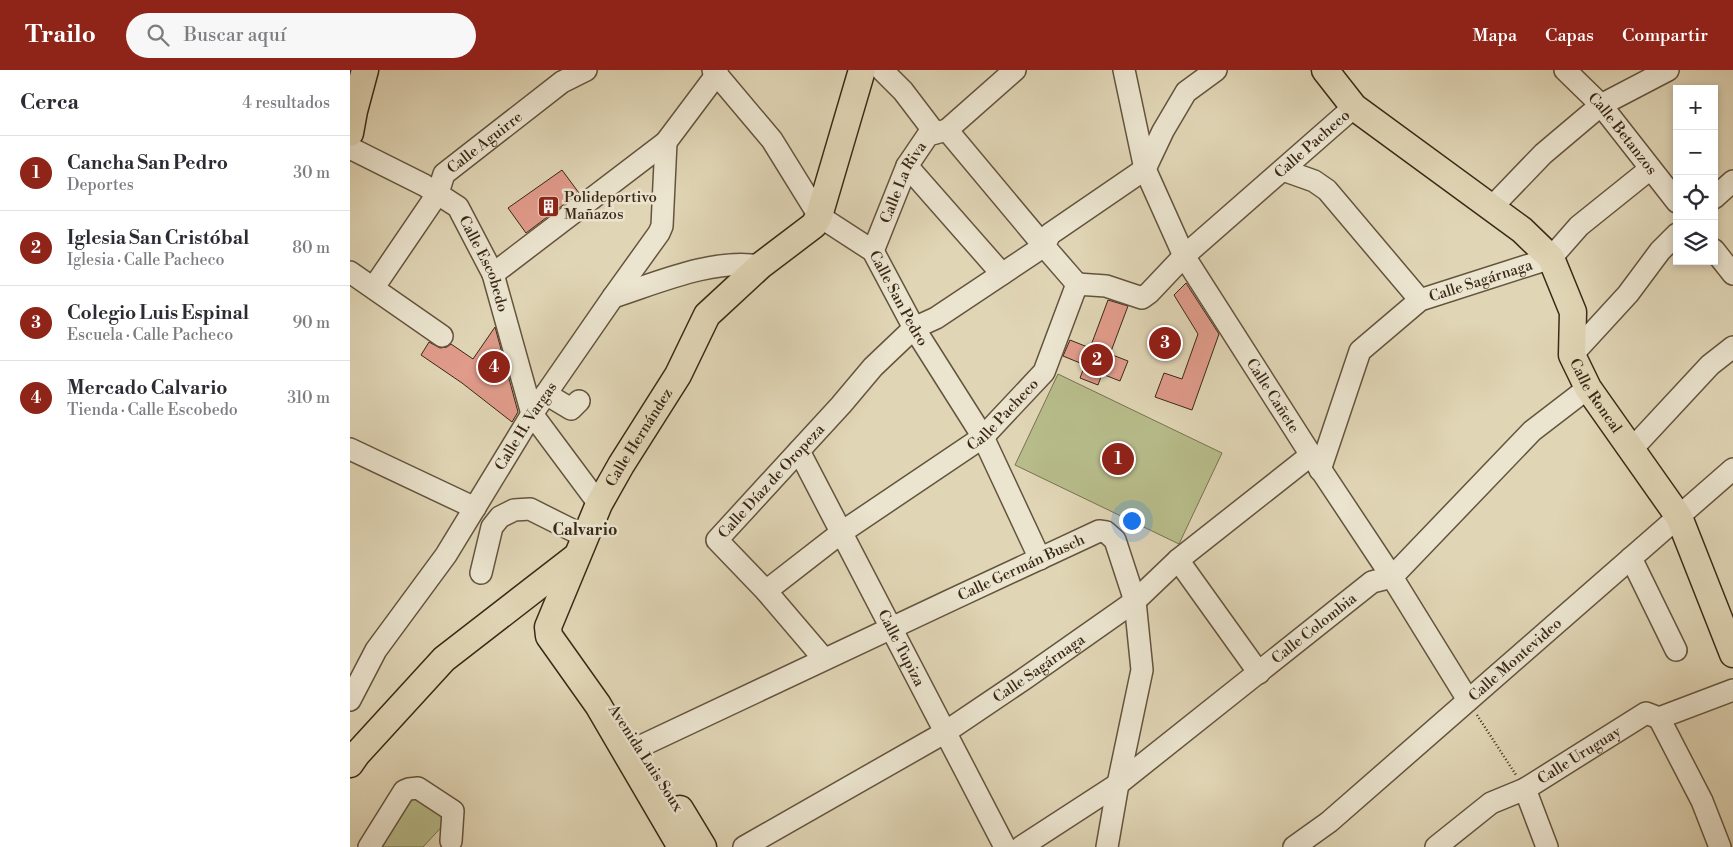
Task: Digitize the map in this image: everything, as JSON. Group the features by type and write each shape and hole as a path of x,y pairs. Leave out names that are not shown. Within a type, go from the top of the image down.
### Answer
{"main road":[{"path":"351,115 365,70"},
{"name":"Calle Hernández","path":"582,545 599,504 621,465 678,375 707,315 760,266 814,225 819,216 862,70"},
{"name":"Calle Roncal","path":"1325,70 1354,107 1492,207 1522,230 1551,258 1573,312 1572,355 1588,388 1679,517 1733,654"},
{"path":"350,764 364,746 444,659 582,545"},
{"name":"Avenida Luis Soux","path":"582,545 548,627 549,636 598,705 682,847"},
{"name":"Avenida Luis Soux","path":"563,654 611,702 641,746 702,847"}],"street":[{"name":"Calle Aguirre","path":"374,287 438,192 444,174 562,76 586,70"},
{"path":"882,70 941,131 1077,284"},
{"name":"Calle La Riva","path":"873,251 907,166 928,135 941,131 1015,70"},
{"name":"Calle Cañete","path":"1124,70 1146,169 1184,256 1316,463 1392,577 1468,700"},
{"path":"1146,169 1163,132 1186,92 1216,70"},
{"name":"Calle Betanzos","path":"1565,70 1602,105 1673,197"},
{"path":"1492,207 1543,154 1602,105 1668,70"},
{"name":"Calle San Pedro","path":"716,71 772,140 819,216 873,251 914,328 983,437 1040,559"},
{"path":"493,274 666,142 716,71"},
{"name":"Calle Pacheco","path":"766,592 842,532 983,437 1044,372 1077,284 1106,286 1142,298 1184,256 1354,107"},
{"name":"Calle H. Vargas","path":"350,700 376,650 446,555 532,414 659,233 662,226 666,142"},
{"name":"Calle Escobedo","path":"350,148 438,192 458,207 493,274 532,414"},
{"path":"907,166 1002,274"},
{"name":"Calle Díaz de Oropeza","path":"824,659 766,592 717,540 841,405 873,367 914,328 936,318 1044,246 1050,234 1146,169"},
{"name":"Calle Sagárnaga","path":"744,847 944,732 1135,601 1178,560 1316,463 1360,351 1420,300 1551,258 1579,226 1650,169"},
{"path":"1283,170 1314,181 1327,190 1420,300"},
{"path":"1718,194 1733,181"},
{"path":"1572,355 1628,294 1660,251 1673,238"},
{"path":"1718,255 1733,274"},
{"path":"613,297 702,269 745,263 760,266"},
{"path":"350,272 442,336"},
{"path":"1631,450 1710,365 1733,347"},
{"name":"Calle Colombia","path":"1021,847 1118,784 1372,582 1392,577 1532,431 1588,388"},
{"path":"546,394 571,409 579,400"},
{"path":"532,414 599,504"},
{"path":"350,449 475,508"},
{"name":"Calle Tupiza","path":"799,451 1004,847"},
{"name":"Calle Montevideo","path":"1294,847 1329,822 1733,470"},
{"path":"481,573 492,527 500,518 514,510 530,508 582,545"},
{"name":"Calle Germán Busch","path":"641,746 1099,531 1106,532 1115,540 1135,601 1142,670 1107,847"},
{"path":"1631,558 1676,650"},
{"path":"1178,560 1259,673"},
{"name":"Calle Uruguay","path":"1436,847 1491,803 1525,789 1646,713 1658,718 1733,690"},
{"path":"1658,718 1702,801 1720,847"},
{"path":"369,847 404,791 418,788 454,811 451,841"},
{"path":"1525,789 1547,847"}],"path":[{"path":"1468,700 1525,789"}],"green space":[{"path":"1058,374 1222,453 1179,544 1015,465"},
{"path":"419,793 448,820 423,847 383,847 375,840"}],"building":[{"name":"Polideportivo Mañazos","path":"562,170 579,193 526,233 508,208"},
{"path":"1186,283 1219,334 1192,410 1155,397 1164,373 1182,379 1198,334 1174,295"},
{"path":"1108,300 1128,306 1110,354 1128,361 1120,381 1102,374 1098,385 1080,378 1085,365 1063,356 1070,340 1090,348"},
{"path":"495,327 518,412 512,422 462,383 421,355 429,342 440,348 451,344 473,359"}],"place":[{"name":"Polideportivo Mañazos","path":"548,206"},
{"name":"Colegio Luis Espinal","path":"1165,343"},
{"name":"Iglesia San Cristóbal","path":"1097,360"},
{"name":"Mercado Calvario","path":"494,367"},
{"name":"Cancha San Pedro","path":"1118,459"}],"district":[{"name":"Calvario","path":"585,529"}]}
